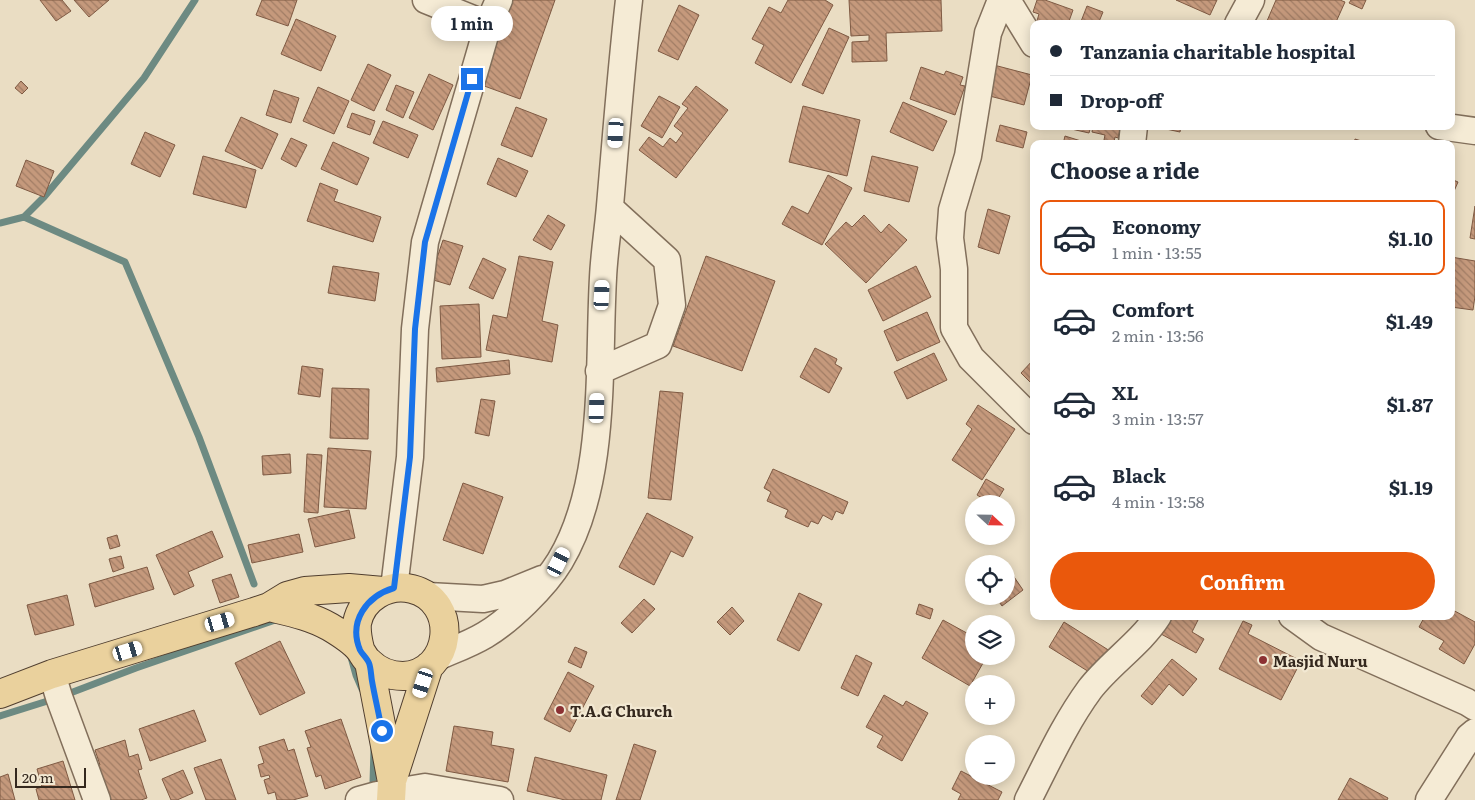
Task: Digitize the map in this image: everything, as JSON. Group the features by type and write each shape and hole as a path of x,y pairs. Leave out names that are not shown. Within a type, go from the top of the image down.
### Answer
{"main road":[{"path":"0,694 52,674 269,607 287,596 306,590 406,587 428,596 436,604 442,614 445,636 442,647 433,662 391,792"},
{"path":"388,589 371,599 362,609 357,622 356,636 364,656 391,792"},
{"path":"269,607 311,617 335,630 379,670 391,675 404,676 417,673 433,662"}],"street":[{"path":"426,0 488,25"},
{"path":"388,589 410,457 415,329 425,242 488,25 499,0"},
{"path":"433,662 486,635 518,610 550,575 559,562 577,527 586,497 597,427 603,276 618,96 629,0"},
{"path":"1001,0 988,33 968,156 951,217 950,238 954,268 954,328 970,358 1030,417"},
{"path":"1007,0 1030,37"},
{"path":"1240,20 1251,0"},
{"path":"1455,128 1475,131"},
{"path":"599,371 658,345 672,305 667,260 610,208"},
{"path":"428,596 483,599 505,594 550,575"},
{"path":"1028,800 1070,719 1091,688 1146,632 1155,620"},
{"path":"1298,620 1321,637 1475,707"},
{"path":"52,674 97,800"},
{"path":"1429,800 1468,737 1475,732"},
{"path":"359,800 391,792 425,787 500,800"}],"building":[{"path":"40,0 62,0 71,11 56,21"},
{"path":"74,0 109,0 89,17"},
{"path":"262,0 297,0 288,26 256,15"},
{"path":"506,0 555,0 520,99 476,83"},
{"path":"788,0 825,0 833,5 791,83 755,63 764,45 752,39 769,7 781,13"},
{"path":"849,0 941,0 942,31 886,33 887,61 852,62 852,42 869,41 869,35 851,36"},
{"path":"1037,0 1045,0 1073,10 1069,20 1037,20 1039,14 1033,12"},
{"path":"1176,0 1217,0 1210,15"},
{"path":"1276,0 1340,0 1345,2 1337,20 1267,20"},
{"path":"1351,0 1366,0 1362,9 1349,3"},
{"path":"679,5 699,15 678,60 658,51"},
{"path":"1087,6 1103,12 1100,20 1082,20"},
{"path":"296,19 336,36 321,71 281,54"},
{"path":"829,28 849,37 823,94 802,85"},
{"path":"368,64 391,75 374,111 351,100"},
{"path":"990,64 1030,74 1030,82 1024,105 982,94"},
{"path":"921,67 944,75 946,71 963,77 960,85 965,86 955,115 910,99"},
{"path":"429,74 453,85 433,130 409,118"},
{"path":"21,81 28,88 22,94 15,88"},
{"path":"396,85 414,92 403,118 386,110"},
{"path":"696,86 728,110 676,178 639,150 649,137 663,147 670,138 676,143 683,133 674,126 688,108 682,104"},
{"path":"318,87 349,101 334,134 303,121"},
{"path":"274,90 299,98 291,123 266,115"},
{"path":"659,96 680,107 662,138 641,126"},
{"path":"903,102 947,121 933,151 890,132"},
{"path":"803,106 860,120 847,176 789,162"},
{"path":"516,107 547,119 532,157 501,145"},
{"path":"352,113 375,121 370,135 347,127"},
{"path":"241,117 278,134 262,169 225,151"},
{"path":"383,121 418,135 408,158 373,143"},
{"path":"1000,125 1027,132 1023,148 996,141"},
{"path":"1076,130 1090,130 1089,133"},
{"path":"1092,130 1120,130 1118,138 1115,137 1114,140 1104,140 1105,135 1092,132"},
{"path":"145,132 175,145 160,177 131,164"},
{"path":"1065,136 1078,140 1064,140"},
{"path":"291,138 307,145 296,167 281,159"},
{"path":"333,142 369,158 357,185 321,169"},
{"path":"203,156 256,170 246,208 193,194"},
{"path":"872,156 918,167 909,202 864,191"},
{"path":"498,158 528,171 516,197 487,184"},
{"path":"26,160 54,171 44,197 16,186"},
{"path":"828,175 852,188 822,245 782,224 792,206 808,214"},
{"path":"320,183 338,190 334,201 381,217 373,242 307,221"},
{"path":"1475,206 1475,239 1470,238"},
{"path":"988,209 1010,216 999,254 978,247"},
{"path":"548,215 565,225 551,250 533,240"},
{"path":"864,215 881,233 889,224 907,240 866,283 825,244 846,222 852,227"},
{"path":"443,240 463,246 450,285 430,279"},
{"path":"519,256 553,262 542,321 558,325 552,362 486,350 493,315 507,318"},
{"path":"706,256 775,281 742,371 673,346"},
{"path":"483,258 506,269 493,299 469,288"},
{"path":"1455,258 1475,261 1473,310 1455,308"},
{"path":"333,266 379,273 375,301 328,293"},
{"path":"916,266 931,297 883,321 868,290"},
{"path":"479,304 481,357 442,359 440,306"},
{"path":"927,312 940,342 897,361 884,331"},
{"path":"815,348 837,359 835,364 842,368 829,393 800,377"},
{"path":"934,353 947,380 907,399 894,372"},
{"path":"509,360 510,374 437,382 436,368"},
{"path":"1030,363 1030,382 1021,373"},
{"path":"302,366 323,369 320,397 298,394"},
{"path":"332,388 369,389 368,439 330,438"},
{"path":"660,391 683,393 671,500 648,498"},
{"path":"481,399 495,401 489,436 475,433"},
{"path":"978,405 1015,429 982,480 952,460 972,429 966,424"},
{"path":"328,448 371,451 366,509 324,507"},
{"path":"290,454 291,473 263,475 262,456"},
{"path":"307,454 322,455 318,513 304,512"},
{"path":"773,469 848,502 843,514 836,511 832,520 823,515 818,524 811,521 808,527 785,517 788,510 767,501 771,492 764,488"},
{"path":"986,479 1004,489 1000,495 977,495"},
{"path":"463,483 503,497 483,554 443,540"},
{"path":"349,510 355,538 315,547 308,519"},
{"path":"647,513 693,537 683,557 671,551 654,585 619,567"},
{"path":"212,531 223,557 188,572 194,586 174,595 156,555"},
{"path":"299,534 303,552 252,563 248,545"},
{"path":"117,535 120,546 110,549 107,538"},
{"path":"121,556 124,568 113,572 109,559"},
{"path":"147,567 154,589 95,607 89,584"},
{"path":"231,574 239,597 220,603 212,580"},
{"path":"1015,578 1023,590 1015,596"},
{"path":"799,593 822,604 799,651 777,640"},
{"path":"67,595 74,625 35,635 27,605"},
{"path":"644,599 655,609 632,633 621,623"},
{"path":"919,604 933,609 930,619 916,614"},
{"path":"732,607 744,621 730,635 717,622"},
{"path":"1455,611 1475,622 1475,644 1464,664 1439,649 1444,641 1419,627 1423,620 1455,620"},
{"path":"943,620 965,632 965,665 982,665 976,675 965,675 965,683 922,658"},
{"path":"1169,620 1198,620 1192,632 1204,639 1196,653 1161,634"},
{"path":"1243,621 1252,625 1248,634 1301,661 1281,700 1219,669"},
{"path":"1064,622 1110,651 1094,675 1049,647"},
{"path":"280,641 305,693 260,715 235,663"},
{"path":"575,647 587,652 581,668 568,662"},
{"path":"856,655 872,663 858,696 841,688"},
{"path":"1172,659 1197,679 1183,696 1169,684 1152,705 1141,696"},
{"path":"568,672 594,686 570,732 544,719"},
{"path":"884,695 903,706 906,701 928,713 902,761 877,747 883,736 866,727"},
{"path":"194,710 206,741 150,761 139,729"},
{"path":"341,719 361,777 325,789 321,775 316,777 307,748 311,747 305,731"},
{"path":"454,726 493,732 491,745 514,749 508,782 446,771"},
{"path":"284,739 288,751 294,749 308,796 293,800 277,800 275,792 268,794 264,780 270,778 269,775 261,777 258,765 264,763 259,747"},
{"path":"125,740 129,757 138,754 142,769 138,770 147,798 141,800 111,800 109,794 105,796 96,766 100,765 95,750"},
{"path":"634,744 656,751 640,800 616,800"},
{"path":"535,757 607,775 601,800 565,800 527,791"},
{"path":"221,759 236,800 206,800 194,768"},
{"path":"63,761 75,800 39,800 36,789 42,787 37,769"},
{"path":"183,770 193,793 177,800 171,800 162,779"},
{"path":"961,771 965,773 965,785 988,785 1002,792 998,800 958,800 961,794 952,789"},
{"path":"8,774 15,800 0,800 0,777"},
{"path":"1350,778 1388,798 1387,800 1338,800"}],"waterway":[{"path":"24,217 44,197 144,78 195,0"},
{"path":"0,223 24,217 125,262 199,437 254,584"},
{"path":"65,695 136,668 278,619"},
{"path":"351,657 362,689"},
{"path":"0,716 54,699"},
{"path":"373,783 374,748"}],"place":[{"name":"Masjid Nuru","path":"1263,660"},
{"name":"T.A.G Church","path":"560,710"}],"route":[{"path":"382,731 368,662 360,649 356,636 357,622 362,609 371,599 383,591 394,588 410,457 415,329 425,242 472,79"}]}
